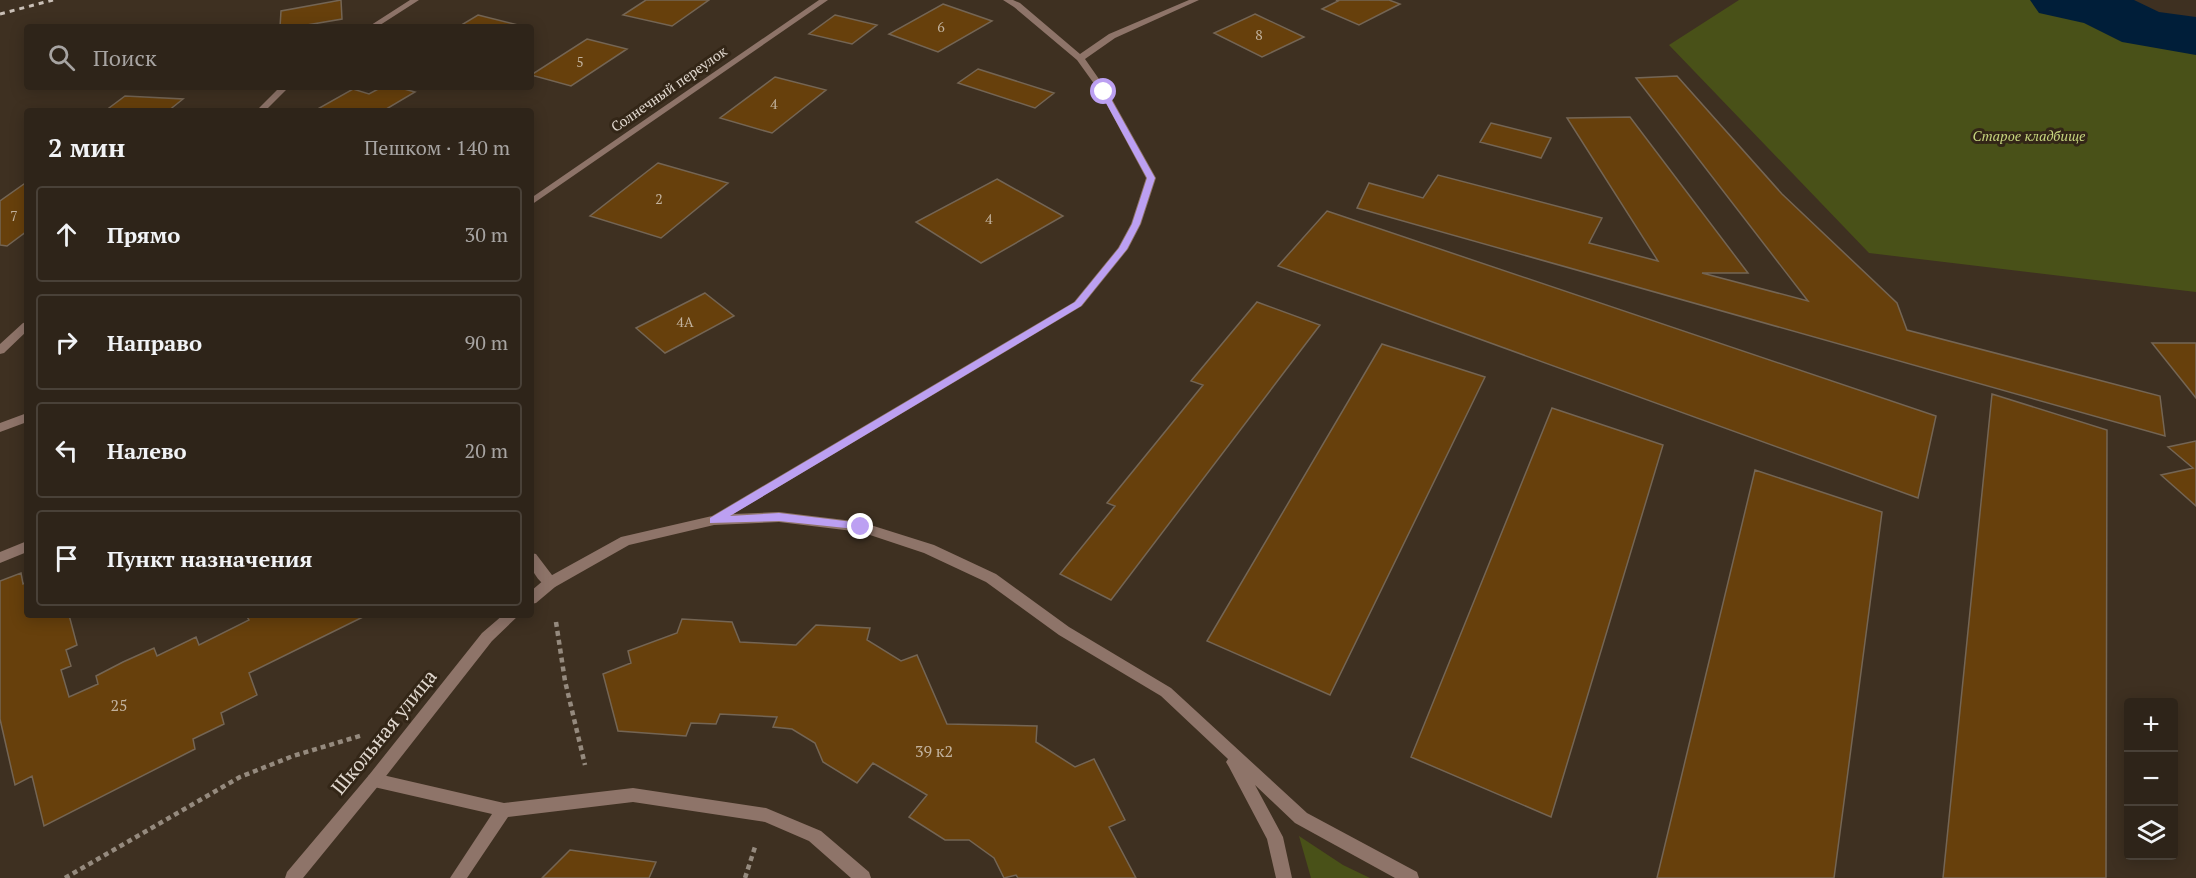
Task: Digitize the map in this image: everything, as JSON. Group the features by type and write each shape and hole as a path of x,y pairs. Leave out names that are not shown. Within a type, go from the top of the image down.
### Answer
{"street":[{"path":"377,24 415,0"},
{"name":"Солнечный переулок","path":"534,200 824,0"},
{"path":"714,520 1078,304 1115,258 1136,224 1151,178 1104,92 1080,58 1017,5 1007,0"},
{"path":"1080,58 1112,36 1195,0"},
{"path":"263,108 282,90"},
{"path":"0,350 24,328"},
{"path":"0,428 24,418"},
{"path":"534,596 550,583 626,541 714,520 779,517 861,527 929,549 991,578 1064,631 1166,692 1301,818 1411,878"},
{"path":"0,558 24,547"},
{"path":"534,562 550,583"},
{"name":"Школьная улица","path":"293,878 374,780 486,637 508,618"},
{"path":"1230,753 1275,837 1284,878"},
{"path":"374,780 504,810 633,795 766,815 815,836 863,878"},
{"path":"458,878 504,810"}],"path":[{"path":"550,583 565,681 593,800"},
{"path":"65,878 240,777 293,756 365,735"}],"green space":[{"name":"Старое кладбище","path":"1739,0 2051,0 2196,53 2196,292 1869,253 1669,45"},
{"path":"1299,836 1343,865 1370,878 1311,878"}],"building":[{"path":"341,0 342,19 313,24 280,24 281,11"},
{"path":"646,0 709,0 672,26 623,15"},
{"path":"1336,0 1389,0 1400,4 1359,25 1322,9 1338,1"},
{"path":"943,4 992,21 938,52 889,34"},
{"path":"1255,14 1304,37 1262,57 1214,33"},
{"path":"478,15 514,24 463,24"},
{"path":"835,15 877,25 852,44 809,34"},
{"path":"587,39 627,49 571,86 534,76 534,73"},
{"path":"978,69 1054,93 1035,108 958,83"},
{"path":"1677,76 1782,194 1897,303 1907,330 2160,396 2165,436 1357,208 1369,183 1423,198 1438,175 1602,218 1589,243 1658,261 1567,118 1630,117 1748,273 1702,273 1808,301 1636,78"},
{"path":"775,77 826,90 772,133 720,118"},
{"path":"351,90 369,94 376,90 415,92 388,108 319,108"},
{"path":"125,96 183,99 172,108 109,108"},
{"path":"1491,123 1551,138 1541,158 1480,142"},
{"path":"658,163 728,183 661,238 590,216"},
{"path":"997,179 1063,216 981,263 916,222"},
{"path":"24,184 24,233 7,246 0,245 0,201"},
{"path":"1327,211 1936,416 1918,498 1278,266"},
{"path":"705,293 734,316 665,353 636,328"},
{"path":"1257,302 1320,325 1111,600 1060,574 1115,506 1107,503 1203,385 1191,381"},
{"path":"2152,343 2196,343 2196,398"},
{"path":"1382,344 1485,377 1330,695 1207,641"},
{"path":"1992,394 2107,430 2106,878 1943,878"},
{"path":"1552,408 1663,445 1551,817 1411,757"},
{"path":"2196,441 2196,506 2161,475 2193,468 2168,447"},
{"path":"1755,470 1882,512 1834,878 1657,878"},
{"path":"21,573 24,584 24,618 70,618 77,645 66,650 71,666 61,670 69,697 98,684 96,676 154,648 157,656 196,637 199,645 249,620 248,618 361,618 249,673 257,695 221,713 224,724 193,739 195,749 44,826 32,776 15,785 0,719 0,581"},
{"path":"682,619 732,622 740,642 796,645 816,625 870,628 867,640 901,661 917,655 947,724 1037,726 1036,742 1075,767 1094,759 1125,820 1109,827 1136,878 1018,878 1016,875 1004,878 994,858 969,840 945,840 909,817 927,795 873,763 857,783 823,762 815,743 792,729 773,727 777,717 720,714 716,724 691,723 686,736 618,731 603,674 631,663 628,651 677,633"},
{"path":"570,850 656,862 649,878 542,878"}],"waterway":[{"path":"2060,0 2102,8 2144,29 2196,36"}],"railway":[{"path":"0,14 53,0"}],"route":[{"path":"861,527 779,517 714,520 1078,304 1123,249 1136,224 1151,178 1104,92"}]}
